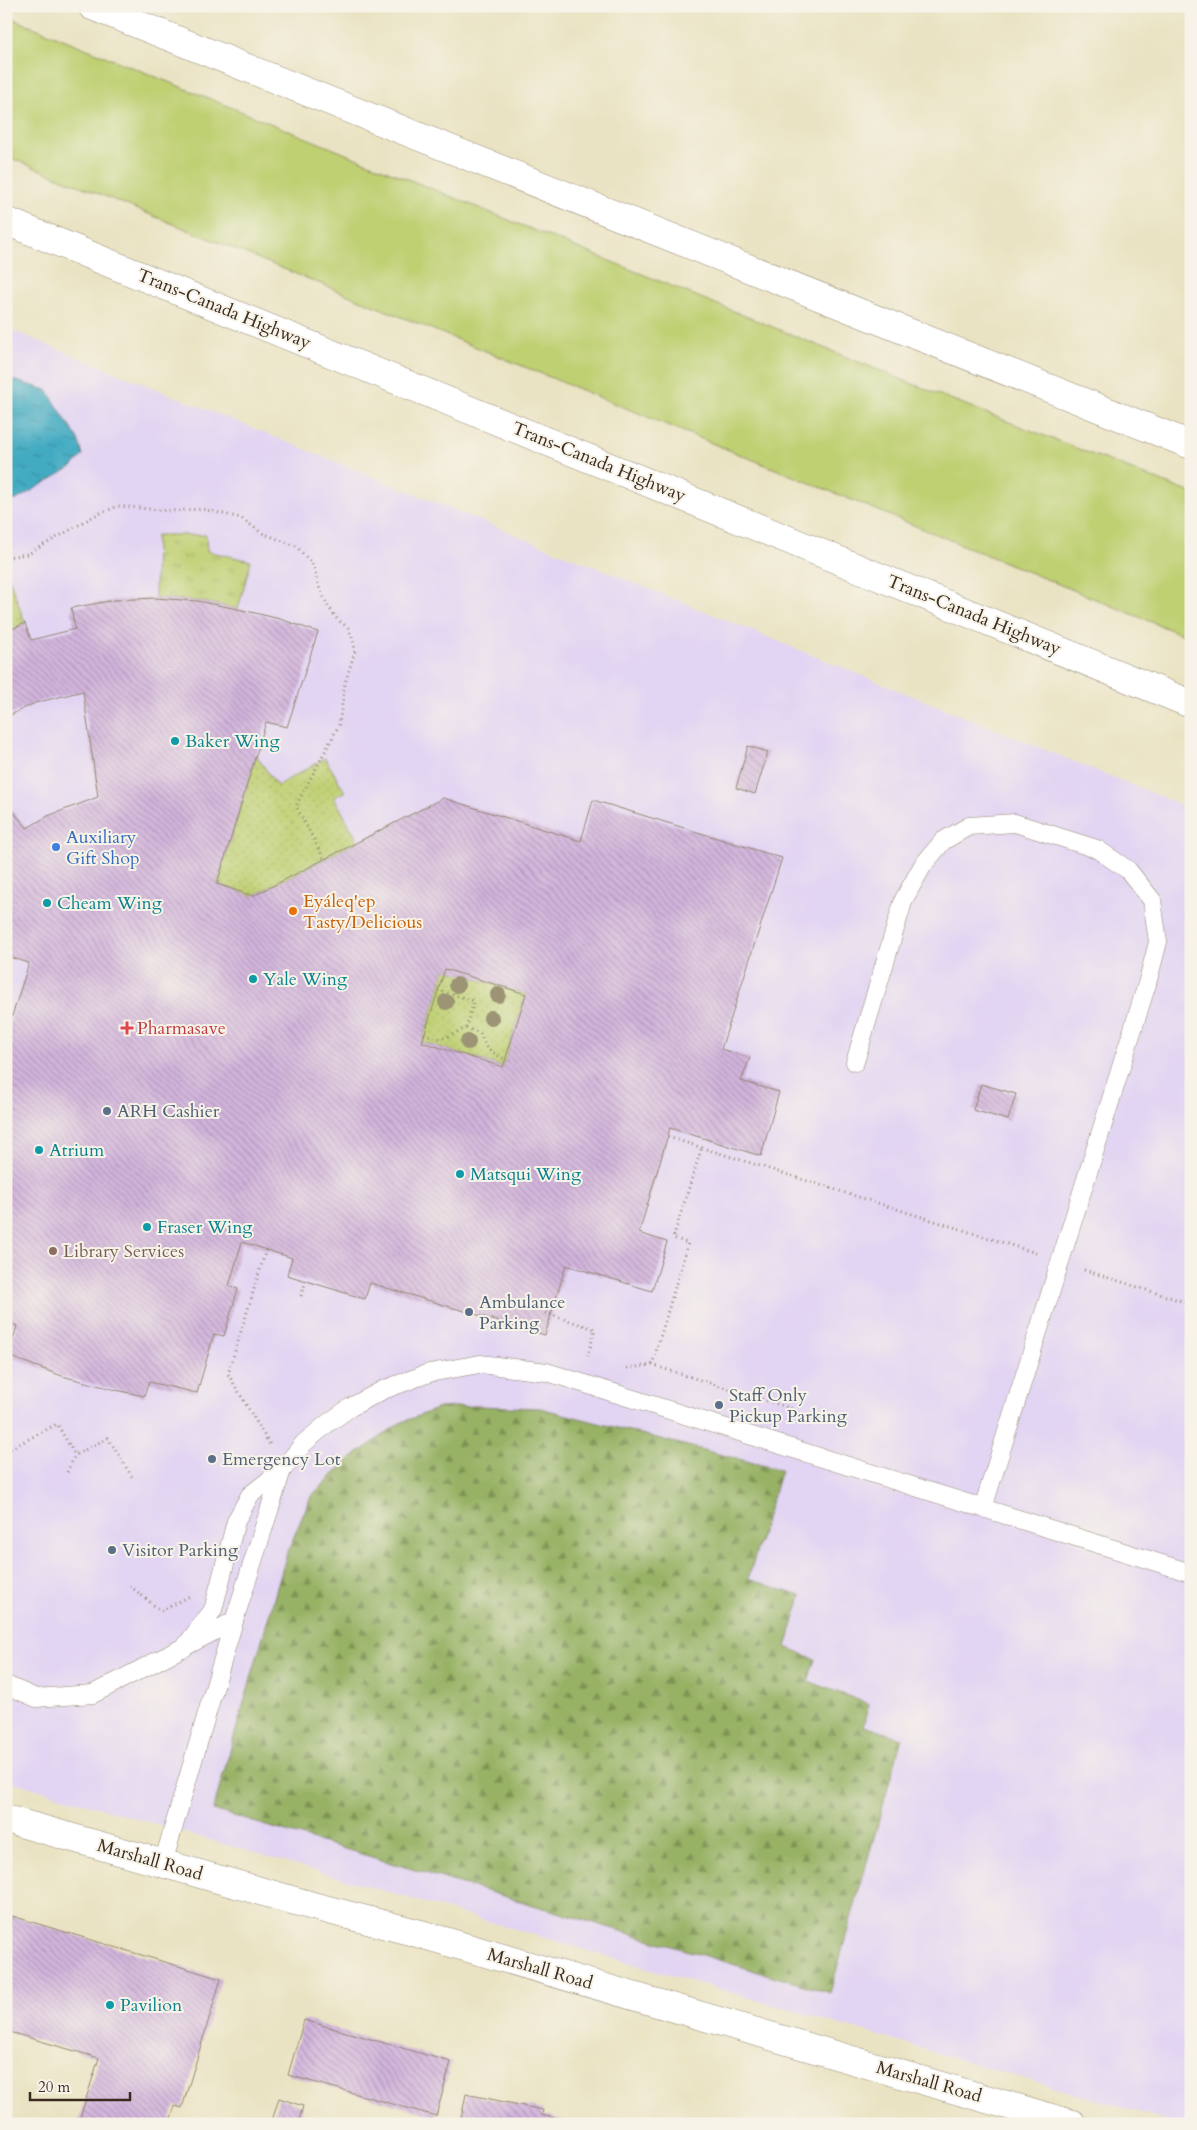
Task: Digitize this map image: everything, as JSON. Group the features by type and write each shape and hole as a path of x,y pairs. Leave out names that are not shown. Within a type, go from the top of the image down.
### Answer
{"main road":[{"path":"92,6 1191,445"},
{"name":"Trans-Canada Highway","path":"6,221 1191,704"},
{"name":"Marshall Road","path":"6,1819 417,1933 1072,2124"}],"lane":[{"path":"855,1062 904,899 923,865 943,841 969,826 1015,823 1097,849 1128,870 1152,900 1158,942 1147,984 983,1508"},
{"path":"184,1648 213,1610 236,1521 250,1495 282,1470 304,1444 351,1407 383,1390 429,1373 480,1364 547,1372 1191,1573"},
{"path":"162,1863 234,1621 282,1470"},
{"path":"6,1685 36,1698 93,1694 234,1621"}],"path":[{"path":"6,557 28,554 96,515 118,506 170,511 202,509 241,518 262,533 296,546 314,566 318,585 328,606 348,628 355,650 345,683 339,725 296,806 324,859"},
{"path":"438,990 474,1001 466,1028"},
{"path":"424,1034 441,1039 466,1028 480,1033 488,1050 506,1060"},
{"path":"668,1136 1061,1260 1091,1274 1191,1304"},
{"path":"652,1365 688,1244 673,1238 702,1147"},
{"path":"266,1250 228,1374 271,1447"},
{"path":"301,1296 306,1281"},
{"path":"6,1451 57,1424 75,1455"},
{"path":"66,1472 75,1455 108,1438 134,1480"},
{"path":"130,1586 161,1611 191,1595 195,1590"}],"shaded area":[{"path":"6,328 1191,809 1191,2124 1179,2124 6,1780"}],"green space":[{"path":"6,16 940,395 1191,493 1191,638 6,156"},
{"path":"156,535 206,535 207,551 251,561 238,609 197,601 155,598"},
{"path":"9,578 25,623 6,632 6,579"},
{"path":"256,755 277,786 325,758 345,792 334,797 358,841 253,896 217,884"},
{"path":"445,969 526,994 503,1067 422,1042"},
{"path":"475,1406 540,1408 781,1470 748,1579 801,1596 786,1647 815,1659 808,1681 869,1704 863,1726 902,1738 830,1993 213,1810 287,1553 311,1496 351,1458 400,1423 439,1408"}],"water":[{"path":"6,378 47,390 78,439 83,455 73,466 16,500 6,503"}],"building":[{"path":"155,598 197,601 280,619 318,632 287,727 266,722 217,884 253,896 443,798 581,841 593,800 782,858 721,1049 750,1058 741,1081 779,1092 761,1156 670,1128 639,1233 667,1242 652,1291 566,1265 545,1335 370,1283 365,1299 287,1275 292,1258 242,1242 229,1286 238,1289 224,1336 214,1334 197,1393 149,1382 144,1396 62,1376 8,1356 17,1326 6,1322 6,1035 29,963 6,956 6,803 27,828 48,816 98,797 83,691 35,703 6,717 6,632 25,623 31,640 75,629 71,608 115,600","holes":["445,969 526,994 503,1067 422,1042"]},
{"path":"748,746 768,752 755,794 736,788"},
{"path":"981,1084 1016,1094 1008,1120 973,1110"},
{"name":"Pavilion","path":"12,1916 221,1979 182,2108 175,2106 169,2124 78,2124 99,2058 6,2031 6,1930 8,1930"},
{"path":"304,2020 451,2062 436,2116 288,2075"},
{"path":"466,2094 543,2110 542,2115 579,2124 460,2124"},
{"path":"279,2098 303,2106 298,2124 271,2124"}],"place":[{"name":"Baker Wing","path":"175,741"},
{"name":"Auxiliary Gift Shop","path":"56,847"},
{"name":"Cheam Wing","path":"47,903"},
{"name":"Eyáleq'ep Tasty/Delicious","path":"293,911"},
{"name":"Yale Wing","path":"253,979"},
{"name":"Pharmasave","path":"127,1028"},
{"name":"ARH Cashier","path":"107,1111"},
{"name":"Atrium","path":"39,1150"},
{"name":"Matsqui Wing","path":"460,1174"},
{"name":"Fraser Wing","path":"147,1227"},
{"name":"Library Services","path":"53,1251"},
{"name":"Ambulance Parking","path":"469,1312"},
{"name":"Staff Only Pickup Parking","path":"719,1405"},
{"name":"Emergency Lot","path":"212,1459"},
{"name":"Visitor Parking","path":"112,1550"},
{"name":"Pavilion","path":"110,2005"}]}
